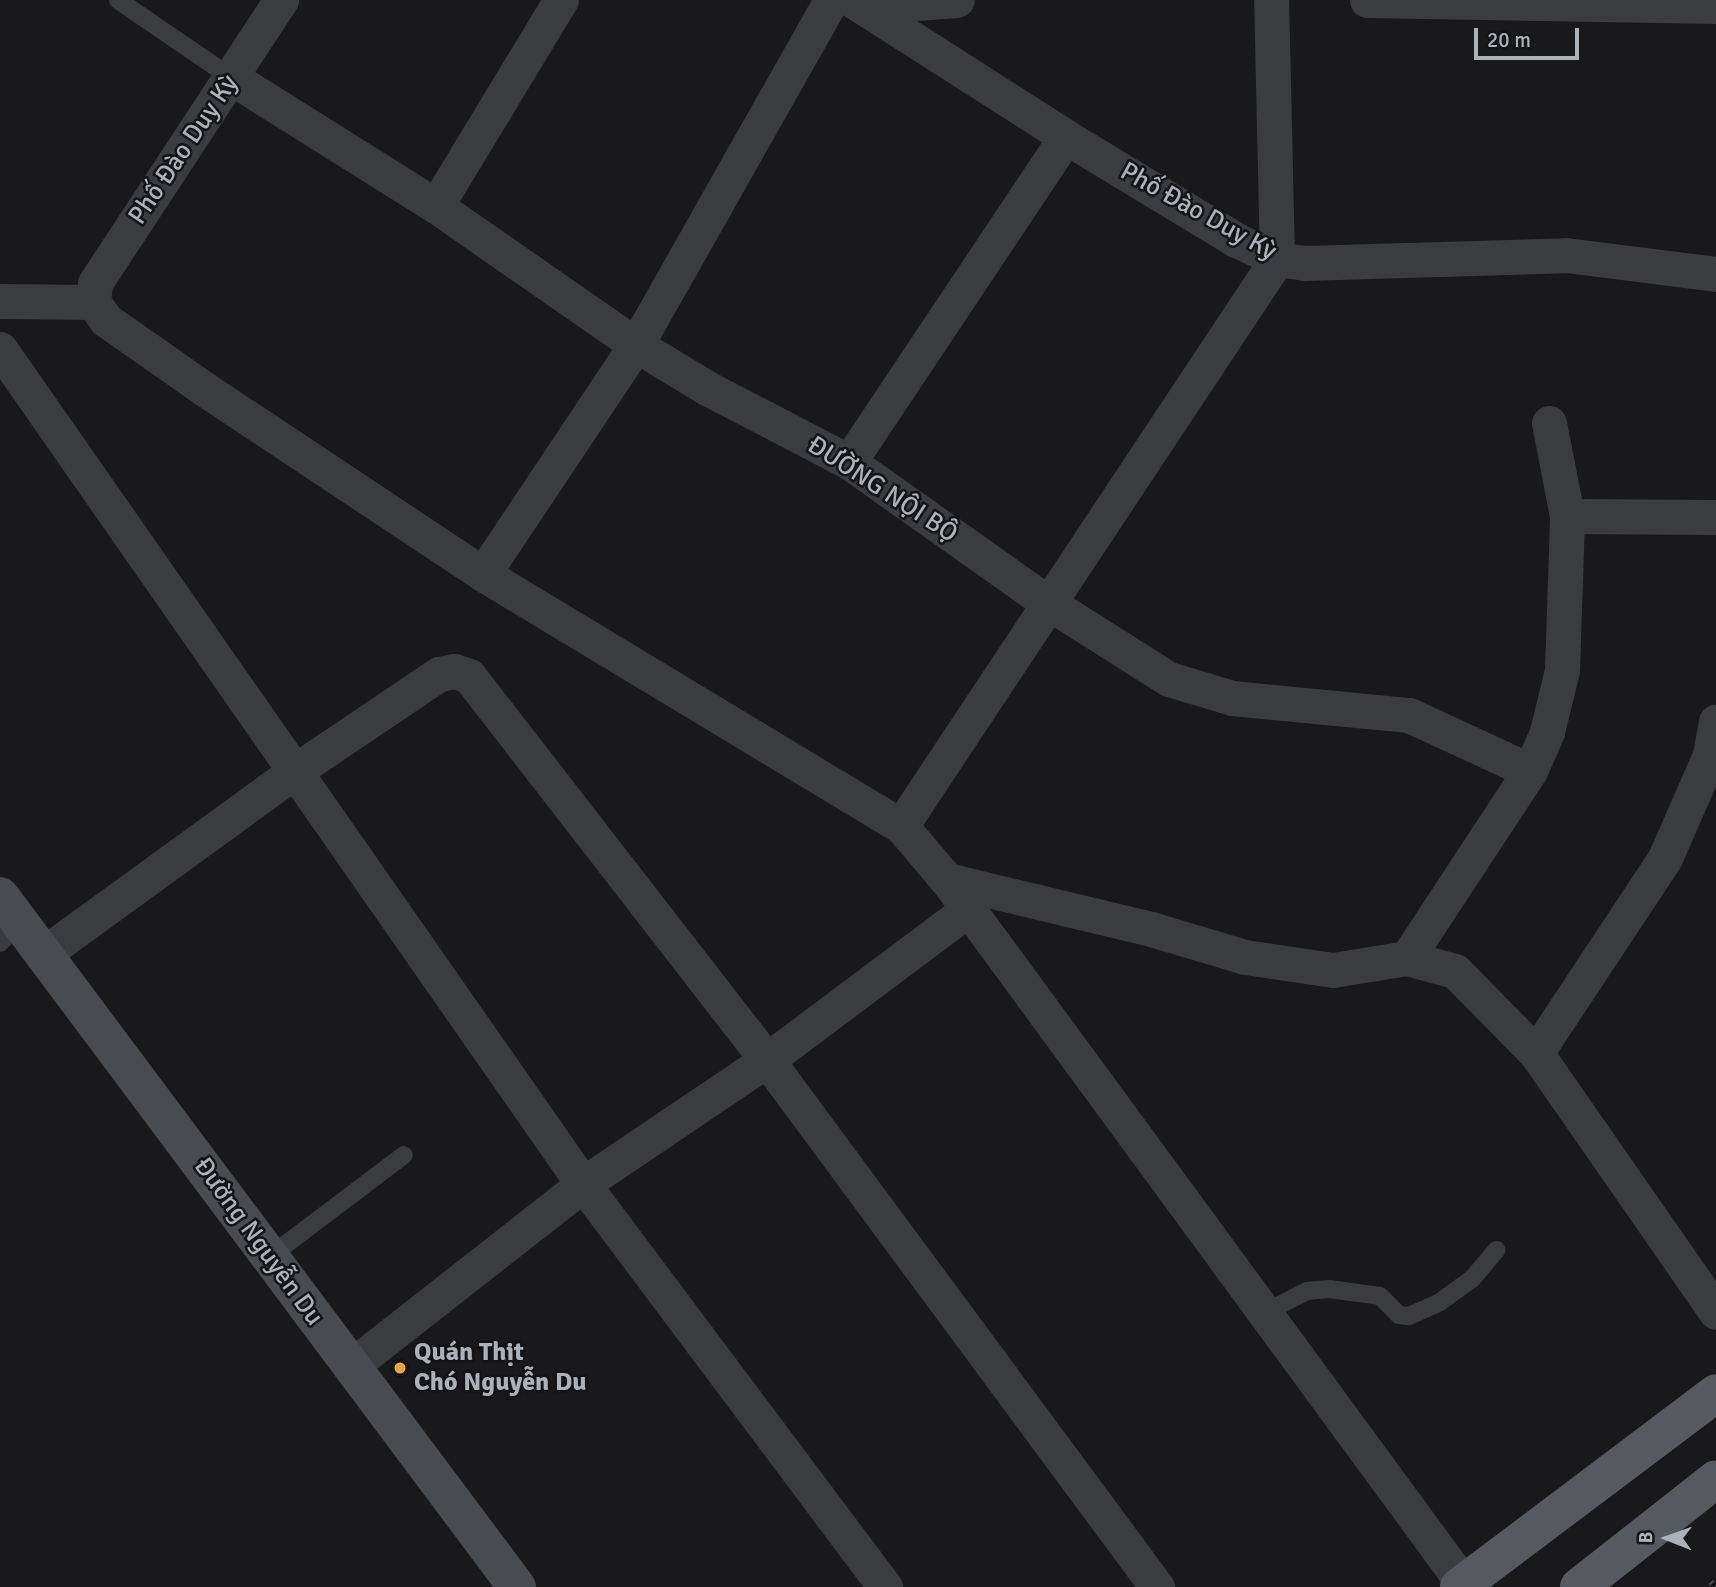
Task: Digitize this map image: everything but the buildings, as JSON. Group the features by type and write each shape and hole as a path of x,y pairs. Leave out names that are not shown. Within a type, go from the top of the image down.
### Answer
{"main road":[{"path":"1461,1585 1716,1393"},
{"path":"1579,1587 1716,1479"}],"street":[{"name":"Phố Đào Duy Kỳ","path":"93,302 95,283 281,0"},
{"path":"436,206 561,0"},
{"path":"484,574 636,345 848,2 957,0"},
{"path":"901,826 1047,602 1277,259 1271,0"},
{"path":"1367,0 1716,6"},
{"name":"Phố Đào Duy Kỳ","path":"848,2 1236,240 1277,259 1304,263 1566,255 1716,274"},
{"name":"ĐƯỜNG NỘI BỘ","path":"232,78 436,206 636,345 709,389 849,462 1047,602 1170,679 1232,698 1409,715 1530,771"},
{"path":"849,462 1066,137"},
{"path":"0,301 93,302 106,320 206,390 484,574 901,826 947,880 966,911 1264,1313 1461,1585"},
{"path":"0,349 292,773 583,1184 885,1587"},
{"path":"1407,958 1530,771 1547,732 1562,670 1567,516 1549,423"},
{"path":"1567,516 1716,517"},
{"path":"46,952 292,773 439,674 454,671 469,676 767,1060 1157,1587"},
{"path":"1536,1053 1665,858 1710,755 1716,722"},
{"path":"947,880 1150,929 1245,957 1333,970 1407,958 1455,971 1536,1053 1716,1312"},
{"path":"350,1367 583,1184 767,1060 966,911"},
{"name":"Đường Nguyễn Du","path":"7,920 46,952 350,1367 517,1587"}],"lane":[{"path":"118,0 232,78"},
{"path":"269,1257 404,1155"},
{"path":"1264,1313 1307,1291 1329,1289 1380,1296 1399,1315 1409,1316 1440,1302 1472,1279 1496,1250"}],"railway":[{"path":"1711,1587 1716,1583"}],"place":[{"name":"Quán Thịt Chó Nguyễn Du","path":"400,1368"}]}
